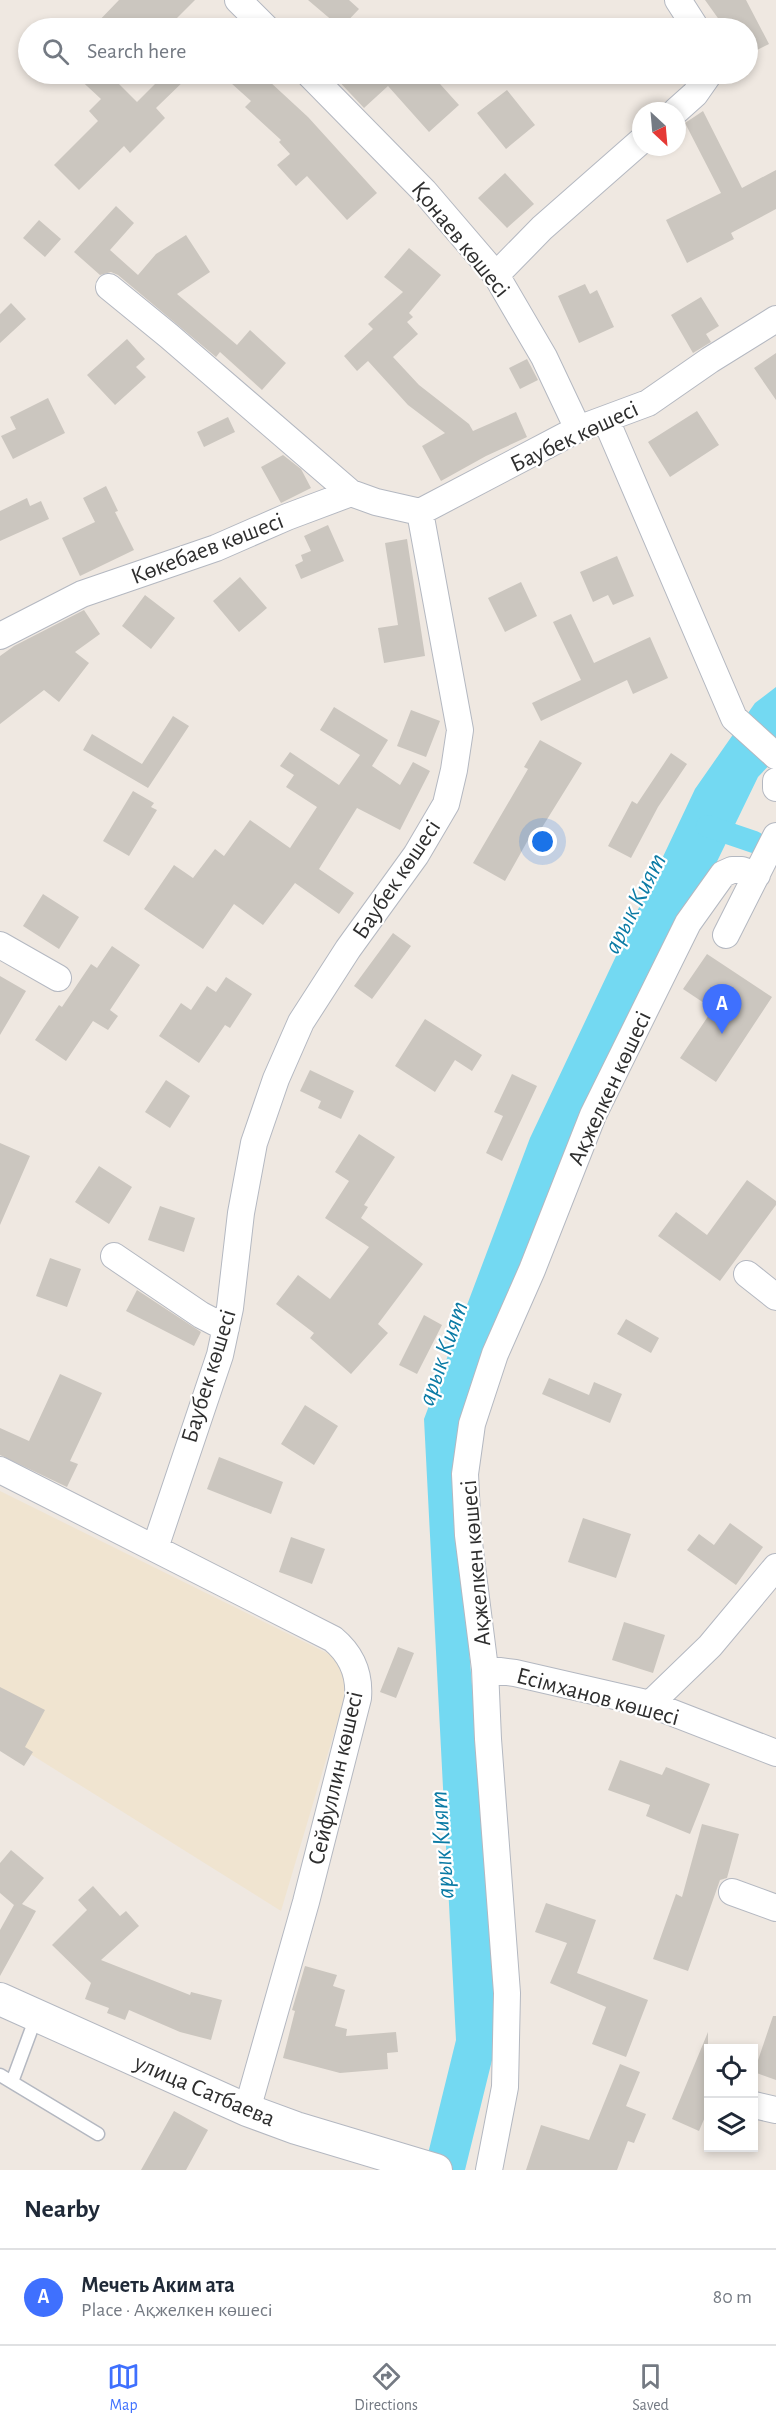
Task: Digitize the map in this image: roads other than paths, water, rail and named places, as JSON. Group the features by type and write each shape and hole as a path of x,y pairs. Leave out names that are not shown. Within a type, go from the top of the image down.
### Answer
{"street":[{"path":"238,0 256,18"},
{"path":"678,0 690,18"},
{"name":"Қонаев көшесі","path":"319,84 424,191 496,275 544,357 578,429"},
{"path":"686,102 702,84"},
{"path":"496,275 542,228 632,149"},
{"path":"109,288 178,343 351,494 420,512"},
{"name":"Баубек көшесі","path":"155,1548 220,1355 230,1308 241,1213 254,1143 276,1079 301,1022 348,949 416,855 446,804 460,730 420,512 578,429 648,403 710,360 776,320"},
{"path":"606,420 734,718 776,756"},
{"name":"Көкебаев көшесі","path":"3,626 82,594 216,548 287,517 351,494"},
{"path":"776,781 776,788"},
{"path":"726,935 776,836"},
{"name":"Ақжелкен көшесі","path":"489,2170 505,2087 507,1993 485,1669 468,1535 465,1474 472,1424 495,1354 532,1270 593,1115 688,923 723,874 732,870 742,870 757,875"},
{"path":"0,945 58,978"},
{"path":"114,1256 201,1315 226,1328"},
{"path":"747,1274 776,1297"},
{"name":"Сейфуллин көшесі","path":"0,1470 333,1640 347,1653 358,1682 358,1698 306,1902 247,2110"},
{"path":"650,1704 710,1646 776,1567"},
{"name":"Есімханов көшесі","path":"485,1669 515,1673 650,1704 776,1753"},
{"path":"732,1892 776,1908"},
{"name":"улица Сатбаева","path":"0,1999 247,2110 422,2168"},
{"path":"758,2106 776,2110"}],"lane":[{"path":"12,2082 36,2016"},
{"path":"0,2075 98,2134"}],"water":[{"path":"776,687 776,758 758,777 709,878 470,1392 458,1514 498,2003 494,2052 465,2170 424,2170 456,2040 424,1419 530,1138 695,789 755,703"}],"waterway":[{"path":"707,826 754,842"}],"place":[{"name":"Мечеть Аким ата","path":"722,1034"}],"water label":[{"name":"арык Кият","path":"634,903"},
{"name":"арык Кият","path":"442,1353"},
{"name":"арык Кият","path":"441,1845"}]}
